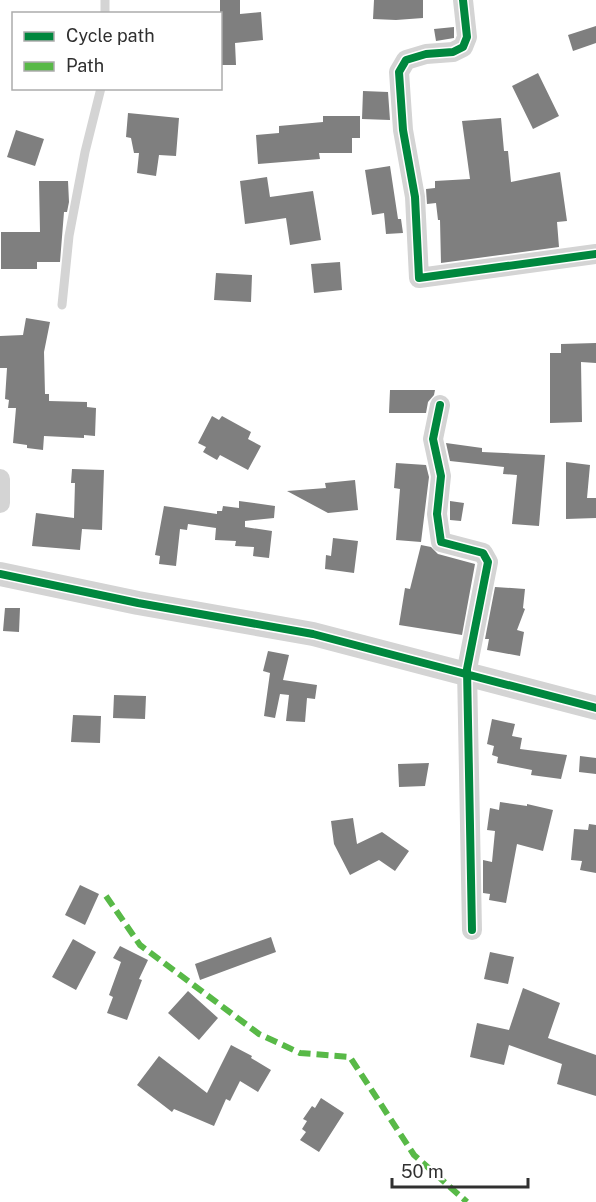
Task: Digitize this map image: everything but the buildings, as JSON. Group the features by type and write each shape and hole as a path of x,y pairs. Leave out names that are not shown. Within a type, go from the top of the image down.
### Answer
{"street":[{"path":"464,0 467,37 462,47 453,52 426,54 406,60 399,72 403,130 415,197 419,278 596,254"},
{"path":"440,405 433,439 441,476 436,514 441,542 483,553 488,562 467,669 472,930"},
{"path":"0,479 0,503"},
{"path":"0,572 138,603 313,634 596,708"}],"lane":[{"path":"62,305 69,236 85,152 100,90"}],"marked path":[{"path":"106,896 140,945 259,1034 300,1053 350,1057 414,1155 467,1202"}],"cycle path":[{"path":"463,0 467,37 463,47 453,52 426,54 406,60 399,72 403,130 415,197 419,278 596,254"},
{"path":"440,405 433,439 441,476 437,514 441,542 483,553 488,562 467,669 472,930"},
{"path":"0,574 138,603 313,634 596,708"}]}
